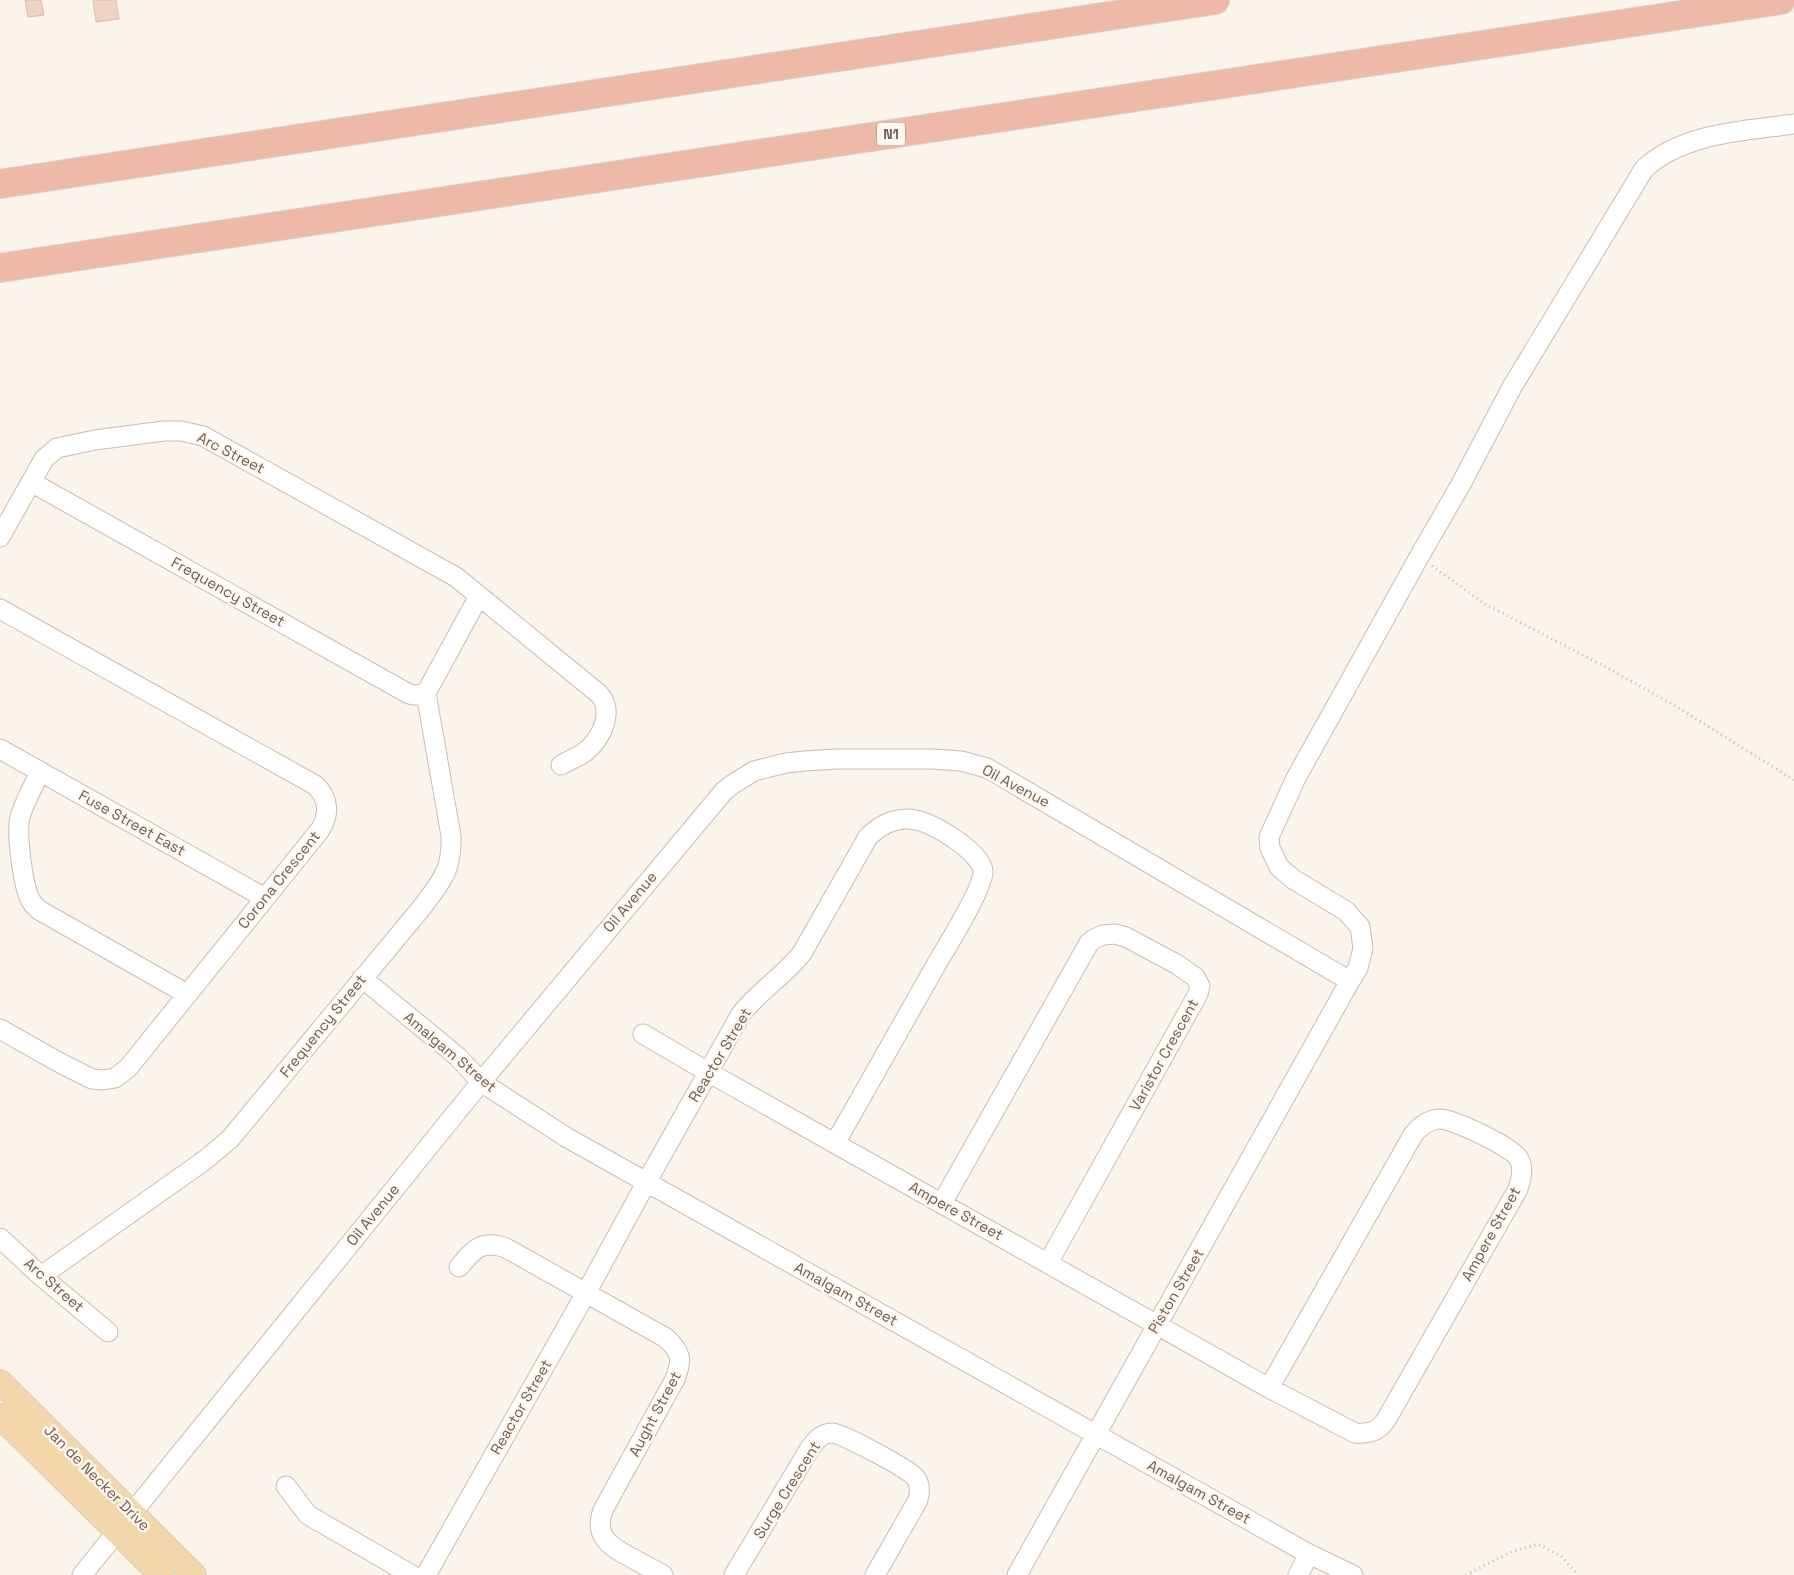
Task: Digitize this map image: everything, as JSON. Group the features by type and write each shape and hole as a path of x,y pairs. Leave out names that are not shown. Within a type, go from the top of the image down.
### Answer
{"highway":[{"path":"0,184 1215,0"},
{"name":"N1","path":"0,268 1781,0"}],"main road":[{"name":"Jan de Necker Drive","path":"0,1382 194,1575"},
{"name":"Jan de Necker Drive","path":"0,1416 160,1575"}],"street":[{"path":"1350,981 1358,968 1363,948 1360,927 1346,911 1293,878 1279,867 1270,848 1269,837 1288,796 1419,557 1462,484 1512,387 1644,168 1670,149 1701,139 1794,124"},
{"name":"Arc Street","path":"0,537 49,454 61,446 164,431 180,431 212,440 456,577 601,696 607,711 606,720 593,742 584,752 561,765"},
{"name":"Frequency Street","path":"31,482 408,694 426,693 451,836 451,859 448,871 423,906 241,1127 219,1150 41,1276"},
{"path":"426,693 479,596"},
{"name":"Corona Crescent","path":"0,609 306,780 321,791 326,799 327,808 325,822 309,844 128,1068 115,1078 96,1080 86,1076 0,1029"},
{"name":"Fuse Street East","path":"0,749 265,898"},
{"name":"Oil Avenue","path":"82,1575 481,1082 724,791 754,772 786,763 836,759 932,759 961,761 987,768 1350,981"},
{"path":"40,771 22,813 19,825 20,851 26,886 31,902 39,910 187,994"},
{"name":"Reactor Street","path":"426,1575 746,1007 788,970 802,953 855,859 873,832 891,821 906,819 923,822 970,849 979,859 983,871 981,884 835,1143"},
{"name":"Varistor Crescent","path":"942,1203 1089,943 1098,936 1115,934 1126,937 1152,951 1195,977 1200,986 1198,994 1048,1263"},
{"name":"Amalgam Street","path":"362,978 458,1057 481,1082 566,1137 1309,1554 1353,1575"},
{"name":"Piston Street","path":"1018,1575 1350,981"},
{"name":"Ampere Street","path":"643,1034 1157,1325 1270,1388 1355,1433 1370,1433 1382,1426 1518,1189 1522,1174 1521,1163 1516,1154 1449,1120 1435,1120 1423,1124 1413,1134 1270,1388"},
{"name":"Arc Street","path":"0,1238 41,1276 108,1332"},
{"name":"Aught Street","path":"459,1267 473,1251 484,1245 497,1245 511,1250 666,1338 680,1354 680,1364 676,1378 603,1510 600,1523 603,1537 611,1546 663,1575"},
{"name":"Surge Crescent","path":"734,1575 810,1448 820,1437 830,1433 842,1436 908,1471 919,1483 918,1500 876,1575"},
{"path":"286,1486 308,1515 412,1575"},
{"path":"1298,1575 1309,1554"}],"path":[{"path":"1419,557 1485,604 1674,705 1794,780"},
{"path":"1466,1575 1511,1552 1538,1544 1561,1556 1578,1575"}],"building":[{"path":"25,0 41,0 44,15 28,17"},
{"path":"93,0 116,0 119,19 96,22"}]}
